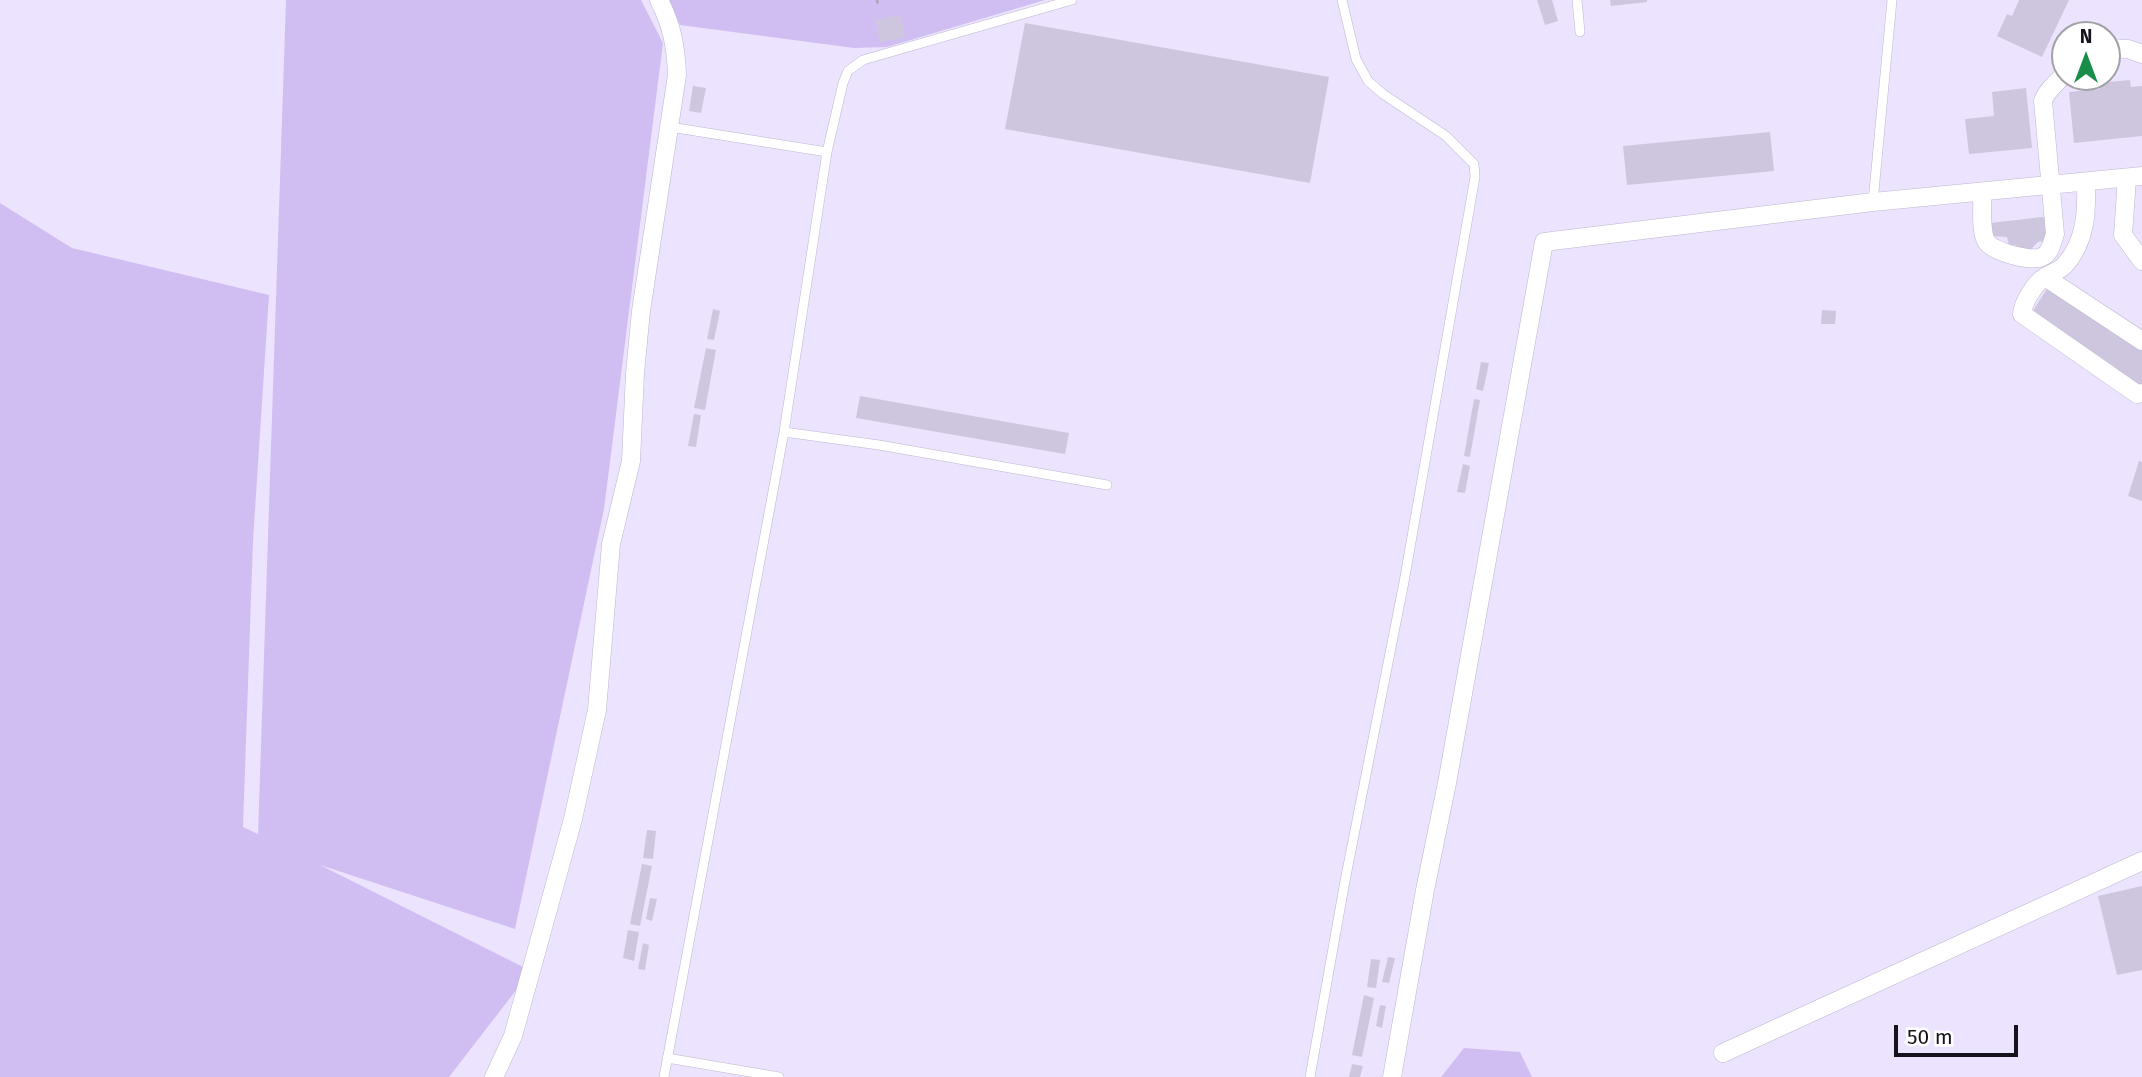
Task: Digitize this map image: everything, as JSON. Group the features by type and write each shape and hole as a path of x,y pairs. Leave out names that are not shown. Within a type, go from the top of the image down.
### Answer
{"street":[{"path":"494,1077 513,1036 573,819 597,710 611,544 631,461 641,311 677,75 677,55 669,20 659,0"},
{"path":"2121,49 2142,54"},
{"path":"1982,192 1984,238 1989,245 2031,260 2044,257 2055,234 2043,101 2051,89"},
{"path":"1392,1077 1544,242 1873,202 2135,177 2123,235 2142,261"},
{"path":"2086,182 2087,207 2077,246 2063,268 2045,277 2022,307 2022,314 2137,394 2142,393"},
{"path":"2045,277 2142,341"},
{"path":"1723,1053 2142,861"}],"lane":[{"path":"664,1077 784,432 827,152 843,83 848,71 863,60 1072,0"},
{"path":"1310,1077 1345,881 1404,582 1475,177 1474,164 1446,136 1368,81 1356,59 1342,0"},
{"path":"1577,0 1580,32"},
{"path":"1873,202 1892,0"},
{"path":"670,127 827,152"},
{"path":"784,432 879,445 1107,485"},
{"path":"667,1058 779,1077"}],"path":[{"path":"877,0 878,6"}],"shaded area":[{"path":"286,0 641,0 663,43 604,509 515,929 320,865 531,971 449,1077 0,1077 0,203 72,248 269,295 253,541 243,827 258,834"},
{"path":"668,0 1045,0 887,47 854,48 680,25"},
{"path":"1464,1048 1520,1052 1532,1077 1441,1077"}],"building":[{"path":"1537,0 1552,0 1558,21 1545,25"},
{"path":"1610,0 1647,0 1647,2 1611,6"},
{"path":"2019,0 2069,0 2059,21 2051,21 2051,38 2042,57 1997,36 2007,14 2012,16"},
{"path":"900,15 905,37 880,42 875,20"},
{"path":"1025,23 1329,77 1310,183 1005,129"},
{"path":"2130,80 2131,87 2142,86 2142,136 2074,143 2069,92 2121,91 2121,81"},
{"path":"693,86 706,88 701,113 689,111"},
{"path":"2026,88 2032,148 1969,154 1965,119 1994,116 1992,92"},
{"path":"1770,132 1774,171 1627,185 1623,146"},
{"path":"2051,216 2052,230 2045,235 2044,241 2038,242 2031,249 2021,250 2015,245 2009,245 2007,237 1991,236 1990,223"},
{"path":"2050,284 2142,348 2142,390 2031,314"},
{"path":"713,309 720,311 714,340 707,339"},
{"path":"1822,310 1836,311 1835,324 1821,324"},
{"path":"706,348 716,350 705,410 694,408"},
{"path":"1481,362 1489,363 1483,391 1476,389"},
{"path":"860,396 1069,433 1065,454 856,418"},
{"path":"1474,399 1480,400 1470,457 1464,456"},
{"path":"694,414 701,415 696,447 688,446"},
{"path":"2139,461 2142,462 2142,501 2128,496"},
{"path":"1463,464 1470,466 1465,493 1457,492"},
{"path":"647,830 656,831 653,859 643,858"},
{"path":"642,864 652,866 640,926 630,924"},
{"path":"2142,886 2142,970 2117,975 2098,896"},
{"path":"650,898 657,899 652,921 646,919"},
{"path":"628,930 639,932 634,961 623,958"},
{"path":"643,943 649,945 645,970 638,969"},
{"path":"1388,957 1395,958 1389,983 1382,982"},
{"path":"1371,959 1380,960 1376,988 1367,987"},
{"path":"1364,995 1374,998 1362,1057 1352,1055"},
{"path":"1380,1005 1386,1006 1382,1028 1376,1026"},
{"path":"1352,1064 1363,1066 1360,1077 1349,1077"}]}
